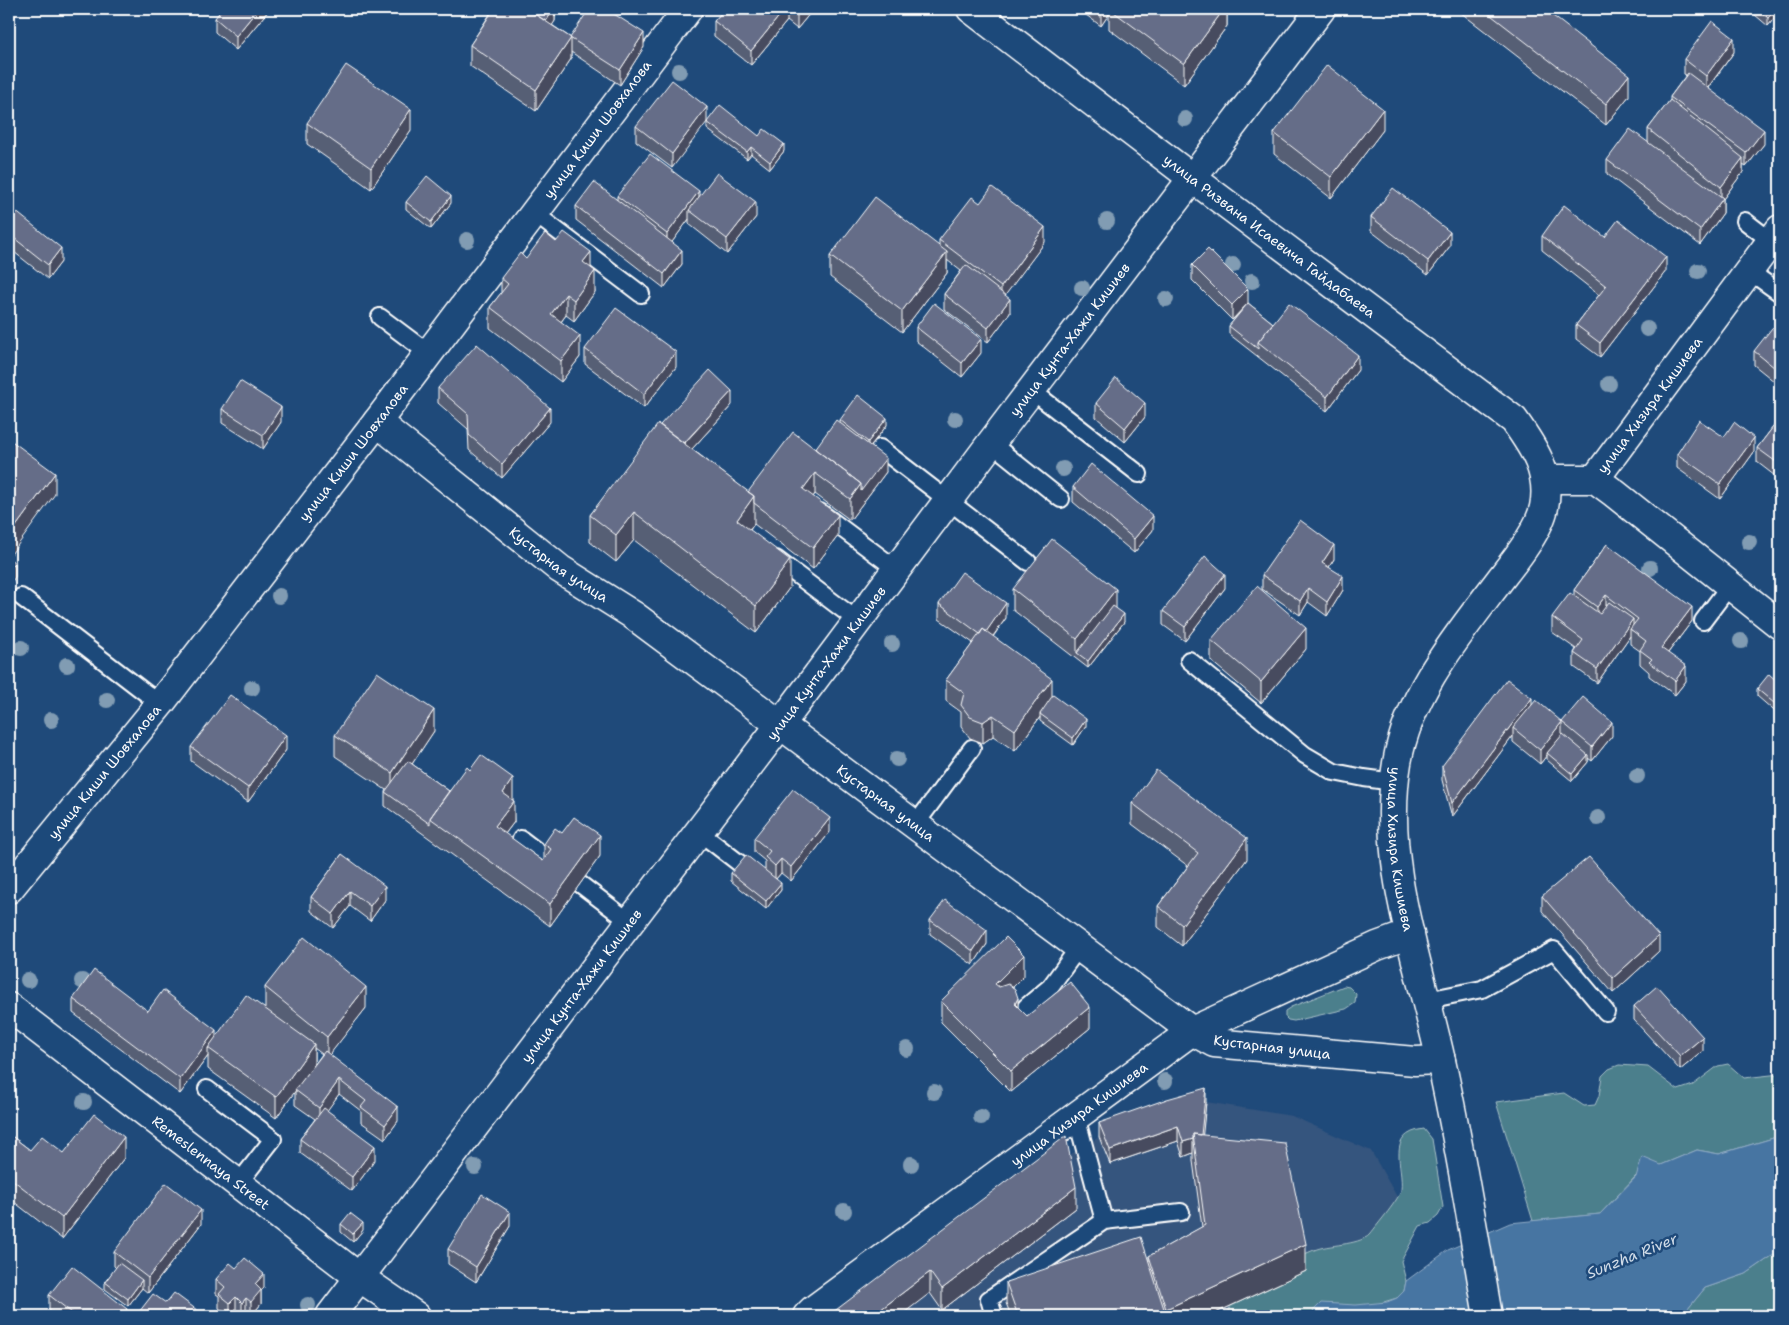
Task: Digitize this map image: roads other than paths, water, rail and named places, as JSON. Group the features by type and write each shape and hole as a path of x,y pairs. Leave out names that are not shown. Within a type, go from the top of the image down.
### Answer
{"street":[{"name":"улица Ризвана Исаевича Гайдабаева","path":"972,9 1192,178 1514,420 1534,448 1546,479"},
{"name":"улица Кунта-Хажи Кишиев","path":"330,1316 780,725 990,443 1320,9"},
{"name":"улица Киши Шовхалова","path":"9,889 160,704 377,422 684,10"},
{"name":"улица Хизира Кишиева","path":"807,1316 1192,1031 1377,946 1410,934 1397,868 1393,831 1394,782 1405,730 1420,698 1437,666 1530,539 1544,509 1546,479 1595,479 1776,235"},
{"name":"Кустарная улица","path":"377,422 602,603 633,615 1192,1031 1214,1043 1415,1061 1441,1060"},
{"path":"1595,479 1780,625"},
{"path":"1410,934 1454,1119 1488,1316"},
{"name":"Remeslennaya Street","path":"9,1007 360,1277 416,1316"}],"lane":[{"path":"534,213 641,294"},
{"path":"1745,220 1776,235"},
{"path":"1749,271 1780,294"},
{"path":"380,317 428,353"},
{"path":"1031,390 1139,474"},
{"path":"990,443 1061,499"},
{"path":"880,448 1028,562"},
{"path":"816,509 896,569"},
{"path":"776,560 858,621"},
{"path":"1703,621 1730,585"},
{"path":"22,597 160,704"},
{"path":"1189,660 1305,755 1334,772 1394,782"},
{"path":"915,825 972,748"},
{"path":"698,832 743,866"},
{"path":"521,839 630,922"},
{"path":"1026,1007 1050,987 1079,947"},
{"path":"1427,1000 1482,989 1554,950 1606,1012"},
{"path":"208,1089 273,1139 238,1184"},
{"path":"1076,1116 1104,1221"},
{"path":"994,1316 989,1299 1104,1221 1181,1212"}],"water":[{"name":"Sunzha River","path":"1780,1136 1780,1253 1772,1256 1746,1274 1705,1288 1682,1316 1312,1316 1314,1310 1321,1303 1356,1305 1387,1302 1397,1298 1404,1291 1406,1281 1448,1250 1510,1223 1600,1214 1636,1177 1642,1157 1661,1165 1697,1150 1719,1154"}]}
